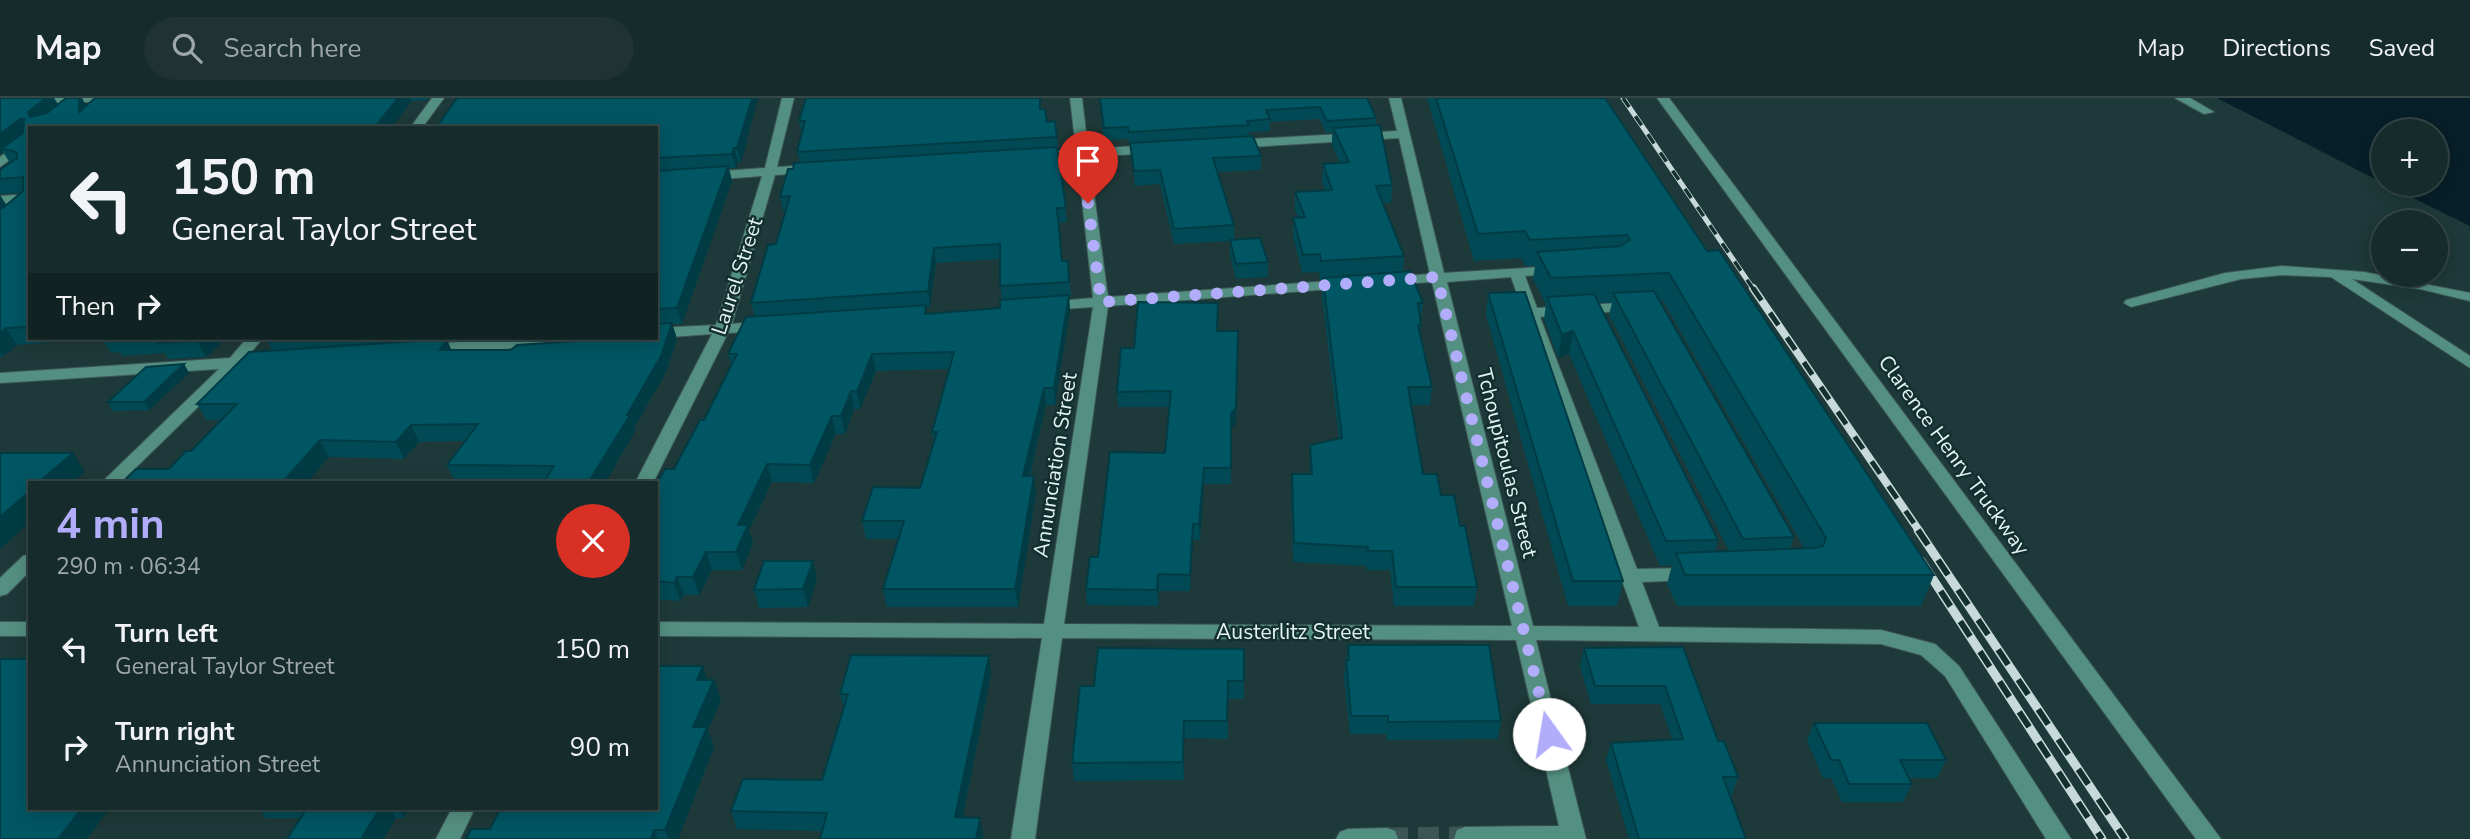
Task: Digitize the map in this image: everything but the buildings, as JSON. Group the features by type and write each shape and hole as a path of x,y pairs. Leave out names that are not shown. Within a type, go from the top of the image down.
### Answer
{"street":[{"path":"0,104 106,98"},
{"path":"417,126 438,98"},
{"name":"Laurel Street","path":"645,481 723,328 770,172 788,98"},
{"name":"Annunciation Street","path":"1023,839 1101,302 1076,98"},
{"name":"Tchoupitoulas Street","path":"1395,98 1573,838"},
{"name":"Clarence Henry Truckway","path":"1662,98 2209,839"},
{"path":"2181,98 2208,113"},
{"path":"62,114 80,99"},
{"path":"1217,145 1404,134"},
{"path":"0,163 28,141"},
{"path":"1028,156 1163,148"},
{"path":"0,170 16,169"},
{"path":"694,176 824,169"},
{"path":"0,200 28,198"},
{"path":"13,211 28,199"},
{"path":"1034,307 1578,268"},
{"path":"2131,303 2211,280 2257,272 2294,271 2431,286 2470,297"},
{"path":"1516,272 1651,633"},
{"path":"2336,275 2470,363"},
{"path":"1531,313 1599,315 1656,305"},
{"path":"658,333 777,325"},
{"path":"112,481 234,363 253,340"},
{"path":"412,350 561,340"},
{"path":"0,378 275,360"},
{"path":"0,589 28,562"},
{"path":"1630,576 1714,573"},
{"path":"0,629 28,629"},
{"name":"Austerlitz Street","path":"658,629 1525,631 1881,637 1928,649 1952,671 2059,839"},
{"path":"448,839 463,810"},
{"path":"1465,837 1573,838"},
{"path":"1348,839 1387,838"}],"water":[{"path":"2217,98 2470,98 2470,226 2448,215 2448,210 2438,210 2409,196 2448,196 2448,119 2371,119 2371,177"}],"tunnel":[{"path":"1387,838 1465,837"}],"railway":[{"path":"1623,98 1754,290"},
{"path":"1753,288 1920,532"},
{"path":"1918,530 2125,839"},
{"path":"1921,561 2102,839"}],"route":[{"path":"1088,203 1101,302 1437,277 1549,734"}]}
